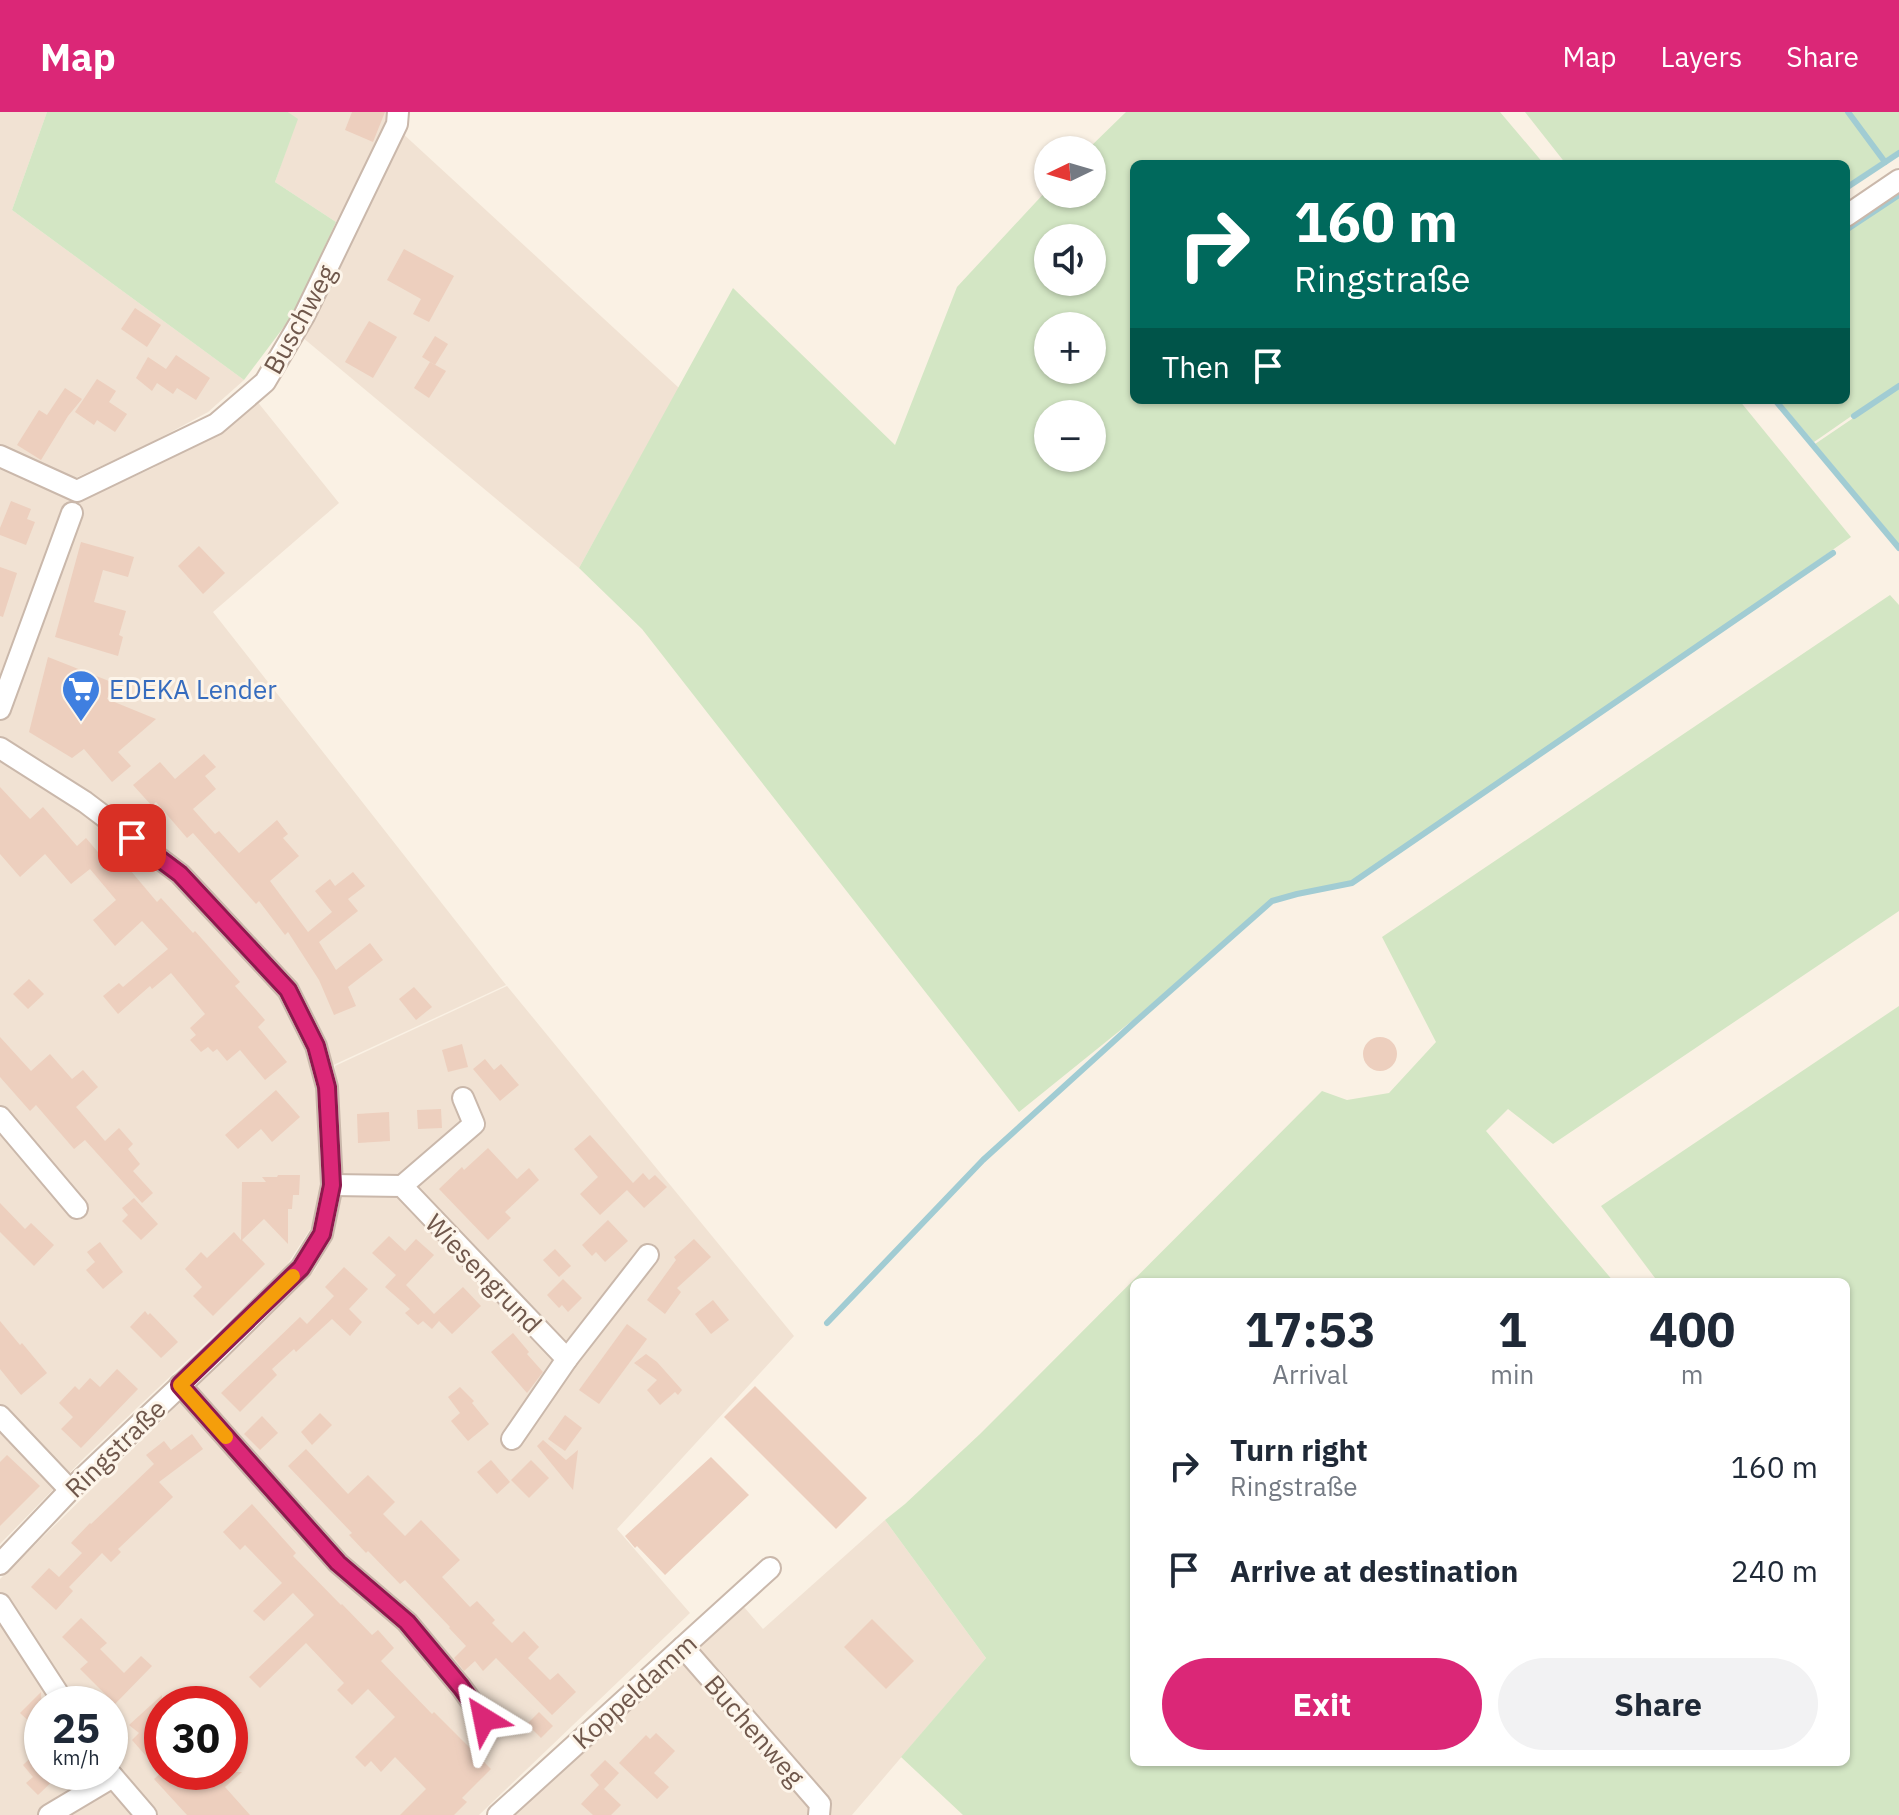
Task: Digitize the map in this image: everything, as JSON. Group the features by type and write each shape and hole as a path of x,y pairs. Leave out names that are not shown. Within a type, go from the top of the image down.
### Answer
{"street":[{"name":"Buschweg","path":"0,456 77,491 216,424 265,382 304,316 397,124 398,112"},
{"path":"1850,213 1899,180"},
{"path":"0,709 72,513"},
{"name":"Ringstraße","path":"0,748 85,802 180,874 288,990 316,1046 327,1087 332,1185 322,1234 301,1268 70,1490 0,1564"},
{"path":"332,1185 402,1186 474,1124 463,1098"},
{"path":"0,1117 77,1208"},
{"name":"Wiesengrund","path":"402,1186 567,1359"},
{"path":"512,1439 567,1359 648,1255"},
{"path":"180,1385 338,1563 407,1622 484,1719"},
{"path":"0,1416 70,1490"},
{"name":"Koppeldamm","path":"498,1815 770,1568"},
{"path":"0,1604 53,1686"},
{"name":"Buchenweg","path":"683,1647 820,1804 819,1815"},
{"path":"49,1815 88,1790"},
{"path":"124,1790 146,1815"}],"shaded area":[{"path":"0,112 47,112 12,210 244,380 208,412 147,445 71,480 0,449"},
{"path":"288,112 393,112 387,137 336,222 275,182 297,119"},
{"path":"400,131 679,388 579,568 302,337"},
{"path":"256,400 339,503 213,612 506,985 314,1074 323,1182 311,1228 285,1268 85,1457 0,1544 0,466 82,500 153,468 219,430"},
{"path":"507,986 794,1336 617,1529 690,1613 479,1815 0,1815 0,1579 315,1270 333,1237 343,1187 335,1066"},
{"path":"885,1520 986,1658 852,1815 514,1815 744,1607 763,1629"}],"green space":[{"path":"47,112 288,112 298,119 275,182 336,222 295,312 244,380 12,210"},
{"path":"1126,112 1500,112 1541,160 1130,160 1130,404 1742,404 1851,537 1351,881 1271,900 1133,1020 1019,1112 642,629 579,568 733,288 895,445 957,287 1034,204 1034,208 1106,208 1106,136 1101,136"},
{"path":"1525,112 1846,112 1882,161 1850,182 1850,160 1563,160"},
{"path":"1850,112 1899,112 1899,150 1885,159"},
{"path":"1899,197 1899,383 1814,442 1781,404 1850,404 1850,229"},
{"path":"1899,387 1899,544 1815,444"},
{"path":"1890,595 1899,605 1899,911 1553,1144 1508,1109 1486,1131 1611,1278 1136,1278 1322,1091 1347,1100 1389,1093 1436,1042 1382,937"},
{"path":"1899,1006 1899,1815 963,1815 901,1757 986,1658 885,1520 980,1434 1130,1284 1130,1766 1850,1766 1850,1278 1655,1278 1601,1206"}],"building":[{"path":"352,112 385,112 373,142 345,130"},
{"path":"404,249 454,276 429,322 413,314 421,299 387,280"},
{"path":"135,308 161,325 147,347 121,329"},
{"path":"369,321 397,337 373,378 345,362"},
{"path":"435,336 448,344 435,365 422,357"},
{"path":"176,355 210,378 196,400 177,388 173,394 157,383 152,391 136,378 148,357 166,369"},
{"path":"430,362 446,371 429,398 414,388"},
{"path":"97,379 116,391 109,402 127,414 115,432 97,420 94,425 75,412"},
{"path":"65,388 82,399 41,460 17,445 39,410 47,415"},
{"path":"11,501 31,509 27,519 35,522 26,545 0,535"},
{"path":"81,542 134,557 128,577 103,570 94,602 126,611 119,635 123,637 118,656 55,637"},
{"path":"199,546 225,573 203,594 178,566"},
{"path":"0,567 17,573 3,617 0,616"},
{"name":"EDEKA Lender","path":"48,657 114,683 107,699 156,719 118,752 131,766 112,782 84,749 72,758 29,732"},
{"path":"204,754 216,767 205,776 216,789 193,809 215,834 219,831 239,853 277,820 288,834 283,838 299,856 270,881 308,932 332,912 315,891 330,879 335,886 353,872 365,886 348,899 358,911 319,942 336,970 370,943 383,960 348,987 356,1006 334,1015 319,980 288,932 285,935 259,901 256,904 193,833 187,838 156,802 152,806 133,785 160,762 175,779"},
{"path":"0,787 30,819 43,807 77,846 86,838 115,872 125,864 157,902 161,898 240,982 235,986 265,1020 258,1027 287,1062 265,1080 240,1050 227,1061 217,1049 213,1052 208,1047 201,1052 190,1040 196,1035 190,1028 205,1014 171,973 152,989 150,986 118,1014 103,996 119,983 123,987 168,949 142,921 115,946 93,920 116,900 90,869 71,884 45,854 20,877 0,854"},
{"path":"29,979 44,994 28,1009 13,994"},
{"path":"414,987 432,1007 416,1020 399,999"},
{"path":"0,1037 31,1071 50,1054 72,1079 83,1070 98,1087 76,1107 105,1141 119,1128 133,1144 128,1149 140,1164 133,1171 153,1193 142,1203 85,1140 74,1149 36,1105 30,1111 0,1077"},
{"path":"1380,1037 1392,1042 1397,1054 1392,1066 1380,1071 1368,1066 1363,1054 1368,1042"},
{"path":"462,1044 468,1067 448,1072 442,1050"},
{"path":"485,1059 494,1070 501,1064 519,1085 500,1101 473,1069"},
{"path":"276,1090 300,1117 272,1142 261,1129 238,1149 225,1135"},
{"path":"441,1109 442,1128 418,1129 417,1110"},
{"path":"389,1112 390,1141 358,1143 357,1114"},
{"path":"590,1135 633,1183 643,1173 649,1180 655,1175 667,1187 644,1208 627,1190 600,1215 580,1194 598,1177 574,1149"},
{"path":"488,1148 517,1179 529,1168 539,1180 505,1212 511,1218 488,1240 439,1189"},
{"path":"300,1175 299,1195 293,1195 292,1209 288,1209 288,1244 264,1219 242,1240 265,1264 213,1316 193,1296 202,1287 185,1269 201,1252 207,1258 234,1232 241,1240 242,1182 266,1182 262,1177"},
{"path":"134,1198 158,1224 141,1240 122,1221 128,1215 122,1208"},
{"path":"0,1203 25,1229 31,1223 54,1245 34,1266 0,1232"},
{"path":"608,1220 628,1241 605,1262 596,1252 592,1256 582,1245"},
{"path":"389,1236 405,1251 416,1239 434,1255 406,1285 434,1314 463,1287 481,1306 452,1334 439,1321 432,1329 423,1321 418,1325 405,1313 410,1309 385,1287 396,1275 372,1253"},
{"path":"694,1239 711,1257 677,1288 681,1292 665,1314 647,1300 676,1260 674,1257"},
{"path":"100,1242 123,1272 103,1289 86,1270 95,1262 87,1252"},
{"path":"555,1249 571,1266 559,1277 543,1260"},
{"path":"344,1267 368,1289 349,1309 362,1322 350,1336 332,1319 272,1369 277,1375 240,1412 221,1393 300,1317 307,1324 334,1296 325,1287"},
{"path":"563,1279 582,1298 568,1312 562,1305 559,1308 547,1295"},
{"path":"713,1300 729,1320 711,1334 695,1314"},
{"path":"145,1311 178,1342 161,1358 130,1327"},
{"path":"0,1321 47,1373 21,1395 0,1369"},
{"path":"627,1324 647,1339 599,1404 579,1390"},
{"path":"513,1333 543,1372 527,1393 491,1352"},
{"path":"646,1354 682,1390 660,1405 647,1390 657,1380 634,1363"},
{"path":"117,1369 138,1389 81,1448 61,1429 73,1417 59,1403 75,1386 79,1390 90,1378 100,1387"},
{"path":"755,1386 867,1498 836,1529 724,1417"},
{"path":"460,1387 489,1424 468,1441 451,1421 460,1413 448,1397"},
{"path":"320,1413 332,1425 312,1445 301,1432"},
{"path":"565,1415 582,1428 565,1451 548,1439"},
{"path":"262,1416 278,1433 260,1450 244,1434"},
{"path":"192,1434 203,1449 159,1482 173,1497 118,1549 121,1552 111,1562 102,1553 69,1587 73,1591 56,1610 31,1587 49,1568 59,1577 82,1553 71,1543 154,1464 146,1455 164,1441 171,1450"},
{"path":"543,1440 566,1460 578,1450 573,1490 537,1446"},
{"path":"306,1449 348,1494 368,1475 395,1502 383,1514 405,1536 421,1520 460,1560 442,1577 470,1607 477,1601 495,1620 492,1623 512,1643 524,1631 539,1647 528,1658 550,1680 558,1673 576,1692 552,1715 496,1658 483,1671 475,1661 464,1671 454,1658 466,1646 450,1627 405,1580 400,1584 368,1551 366,1553 349,1535 352,1533 288,1466"},
{"path":"7,1455 40,1486 0,1526 0,1462"},
{"path":"711,1457 749,1495 665,1575 625,1536"},
{"path":"491,1460 510,1482 497,1494 477,1472"},
{"path":"531,1460 549,1478 529,1498 511,1480"},
{"path":"252,1504 296,1553 293,1556 341,1605 372,1635 378,1630 394,1648 381,1661 491,1769 462,1798 467,1802 454,1815 400,1815 426,1789 395,1757 381,1772 371,1761 365,1767 355,1757 395,1717 368,1689 352,1705 337,1690 344,1683 306,1643 260,1688 249,1677 314,1615 293,1593 264,1621 253,1611 282,1583 245,1545 240,1550 223,1532"},
{"path":"81,1618 107,1643 100,1649 124,1673 141,1656 152,1666 128,1691 128,1686 97,1686 80,1669 88,1662 62,1637"},
{"path":"872,1619 914,1661 886,1689 844,1647"},
{"path":"144,1711 144,1754 132,1740 139,1733 129,1725"},
{"path":"539,1712 553,1726 541,1738 527,1724"},
{"path":"656,1733 675,1751 654,1773 669,1787 657,1799 619,1763 646,1735 650,1739"},
{"path":"605,1760 619,1773 604,1789 621,1805 611,1815 593,1815 581,1804 599,1785 590,1775"},
{"path":"164,1790 228,1790 250,1815 187,1815"}],"waterway":[{"path":"1848,112 1885,162"},
{"path":"1850,185 1899,153"},
{"path":"1850,227 1899,195"},
{"path":"1854,416 1899,386"},
{"path":"1778,404 1899,548"},
{"path":"827,1323 983,1160 1272,901 1352,883 1833,553"}],"slow traffic":[{"path":"226,1437 180,1385 293,1276"}],"place":[{"name":"EDEKA Lender","path":"81,723"}],"route":[{"path":"132,838 180,874 288,990 316,1046 327,1087 332,1185 322,1234 301,1268 180,1385 338,1563 407,1622 484,1719"}]}
